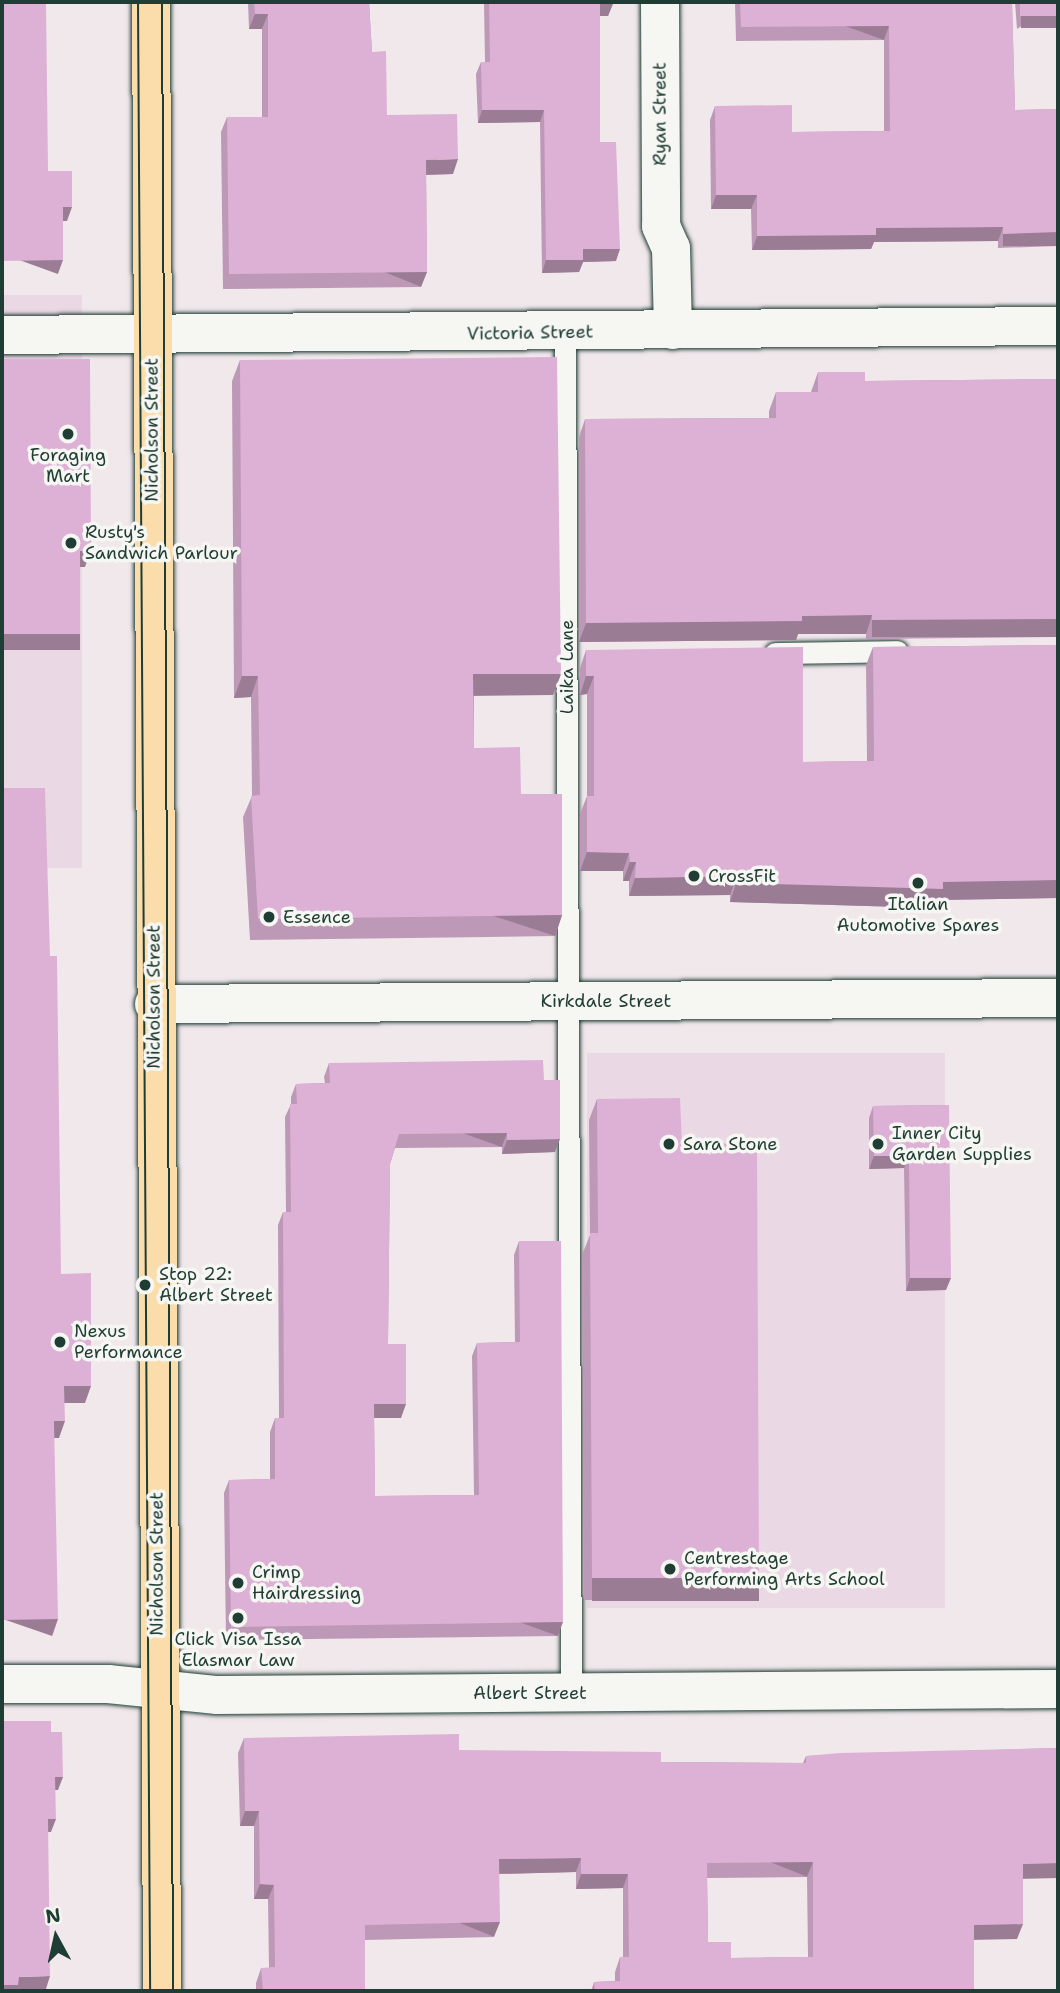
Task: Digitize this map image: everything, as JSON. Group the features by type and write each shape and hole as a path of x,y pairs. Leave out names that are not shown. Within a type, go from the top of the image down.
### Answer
{"main road":[{"name":"Nicholson Street","path":"151,2 154,1004 162,1991"}],"street":[{"name":"Ryan Street","path":"660,2 661,226 648,249 661,330"},
{"name":"Victoria Street","path":"2,335 565,333 1058,326"},
{"name":"Kirkdale Street","path":"154,1004 1058,998"},
{"name":"Albert Street","path":"2,1684 108,1684 217,1696 1058,1689"}],"lane":[{"name":"Laika Lane","path":"565,333 571,1693"},
{"path":"758,653 922,651"},
{"path":"567,654 594,654"}],"shaded area":[{"path":"2,295 82,295 82,868 2,868"},
{"path":"587,1053 945,1053 945,1608 587,1608"}],"building":[{"path":"2,2 46,2 48,171 72,171 72,207 63,207 63,260 2,261"},
{"path":"254,2 369,2 372,52 386,51 387,115 457,114 458,159 426,160 427,272 229,274 227,117 268,117 268,14 255,14"},
{"path":"489,2 613,2 600,4 600,142 616,142 620,249 583,249 583,260 546,260 544,110 482,110 481,62 490,62"},
{"path":"740,2 1012,2 1015,110 1058,109 1058,232 1003,234 1003,227 876,228 876,235 757,236 757,195 716,195 715,106 792,105 792,132 890,131 889,26 741,27"},
{"path":"1020,2 1058,2 1058,16 1020,16"},
{"path":"557,357 561,674 473,674 474,748 520,747 521,794 562,794 562,915 258,919 251,796 260,795 258,676 242,676 240,360"},
{"path":"2,359 90,359 91,550 80,551 80,634 2,634"},
{"path":"818,372 865,372 865,381 1058,379 1058,619 872,620 872,615 802,616 802,621 586,623 585,419 776,418 776,392 818,392"},
{"path":"1058,645 1058,880 943,882 943,889 736,883 737,876 635,878 636,862 630,862 629,853 587,852 587,796 594,796 594,676 586,676 586,650 803,647 803,762 874,761 873,647"},
{"path":"2,788 45,788 50,956 57,956 61,1274 91,1273 91,1386 64,1386 65,1421 54,1421 58,1619 2,1620"},
{"path":"543,1060 544,1080 560,1080 560,1139 507,1140 507,1133 399,1134 390,1164 388,1344 406,1344 406,1404 374,1404 375,1496 479,1495 477,1343 520,1342 519,1241 561,1241 563,1622 231,1627 229,1480 275,1479 275,1418 284,1418 283,1212 291,1212 290,1104 297,1104 296,1084 330,1083 329,1063"},
{"path":"680,1098 682,1144 757,1143 759,1578 592,1578 590,1233 598,1233 597,1099"},
{"path":"949,1105 951,1278 910,1278 909,1156 874,1156 873,1106"},
{"path":"2,1721 51,1721 51,1732 62,1732 63,1777 55,1777 56,1819 48,1819 50,1976 19,1977 18,1985 2,1985"},
{"path":"459,1734 459,1750 661,1752 661,1762 806,1763 806,1756 840,1753 1058,1748 1058,1863 1023,1864 1023,1924 974,1925 974,1991 595,1991 594,1982 620,1981 620,1957 629,1957 628,1874 581,1874 581,1858 499,1859 500,1922 365,1925 365,1991 263,1991 261,1968 275,1967 274,1885 260,1884 259,1811 245,1811 244,1738","holes":["813,1862 813,1957 731,1958 731,1942 708,1942 707,1863"]}],"tram line":[{"path":"138,2 150,1991"},
{"path":"162,2 173,1991"}],"place":[{"name":"Foraging Mart","path":"68,434"},
{"name":"Rusty's Sandwich Parlour","path":"71,543"},
{"name":"CrossFit","path":"694,876"},
{"name":"Italian Automotive Spares","path":"918,883"},
{"name":"Essence","path":"269,917"},
{"name":"Sara Stone","path":"669,1144"},
{"name":"Inner City Garden Supplies","path":"878,1144"},
{"name":"Stop 22: Albert Street","path":"145,1285"},
{"name":"Nexus Performance","path":"60,1342"},
{"name":"Centrestage Performing Arts School","path":"670,1569"},
{"name":"Crimp Hairdressing","path":"238,1583"},
{"name":"Click Visa Issa Elasmar Law","path":"238,1618"}]}
